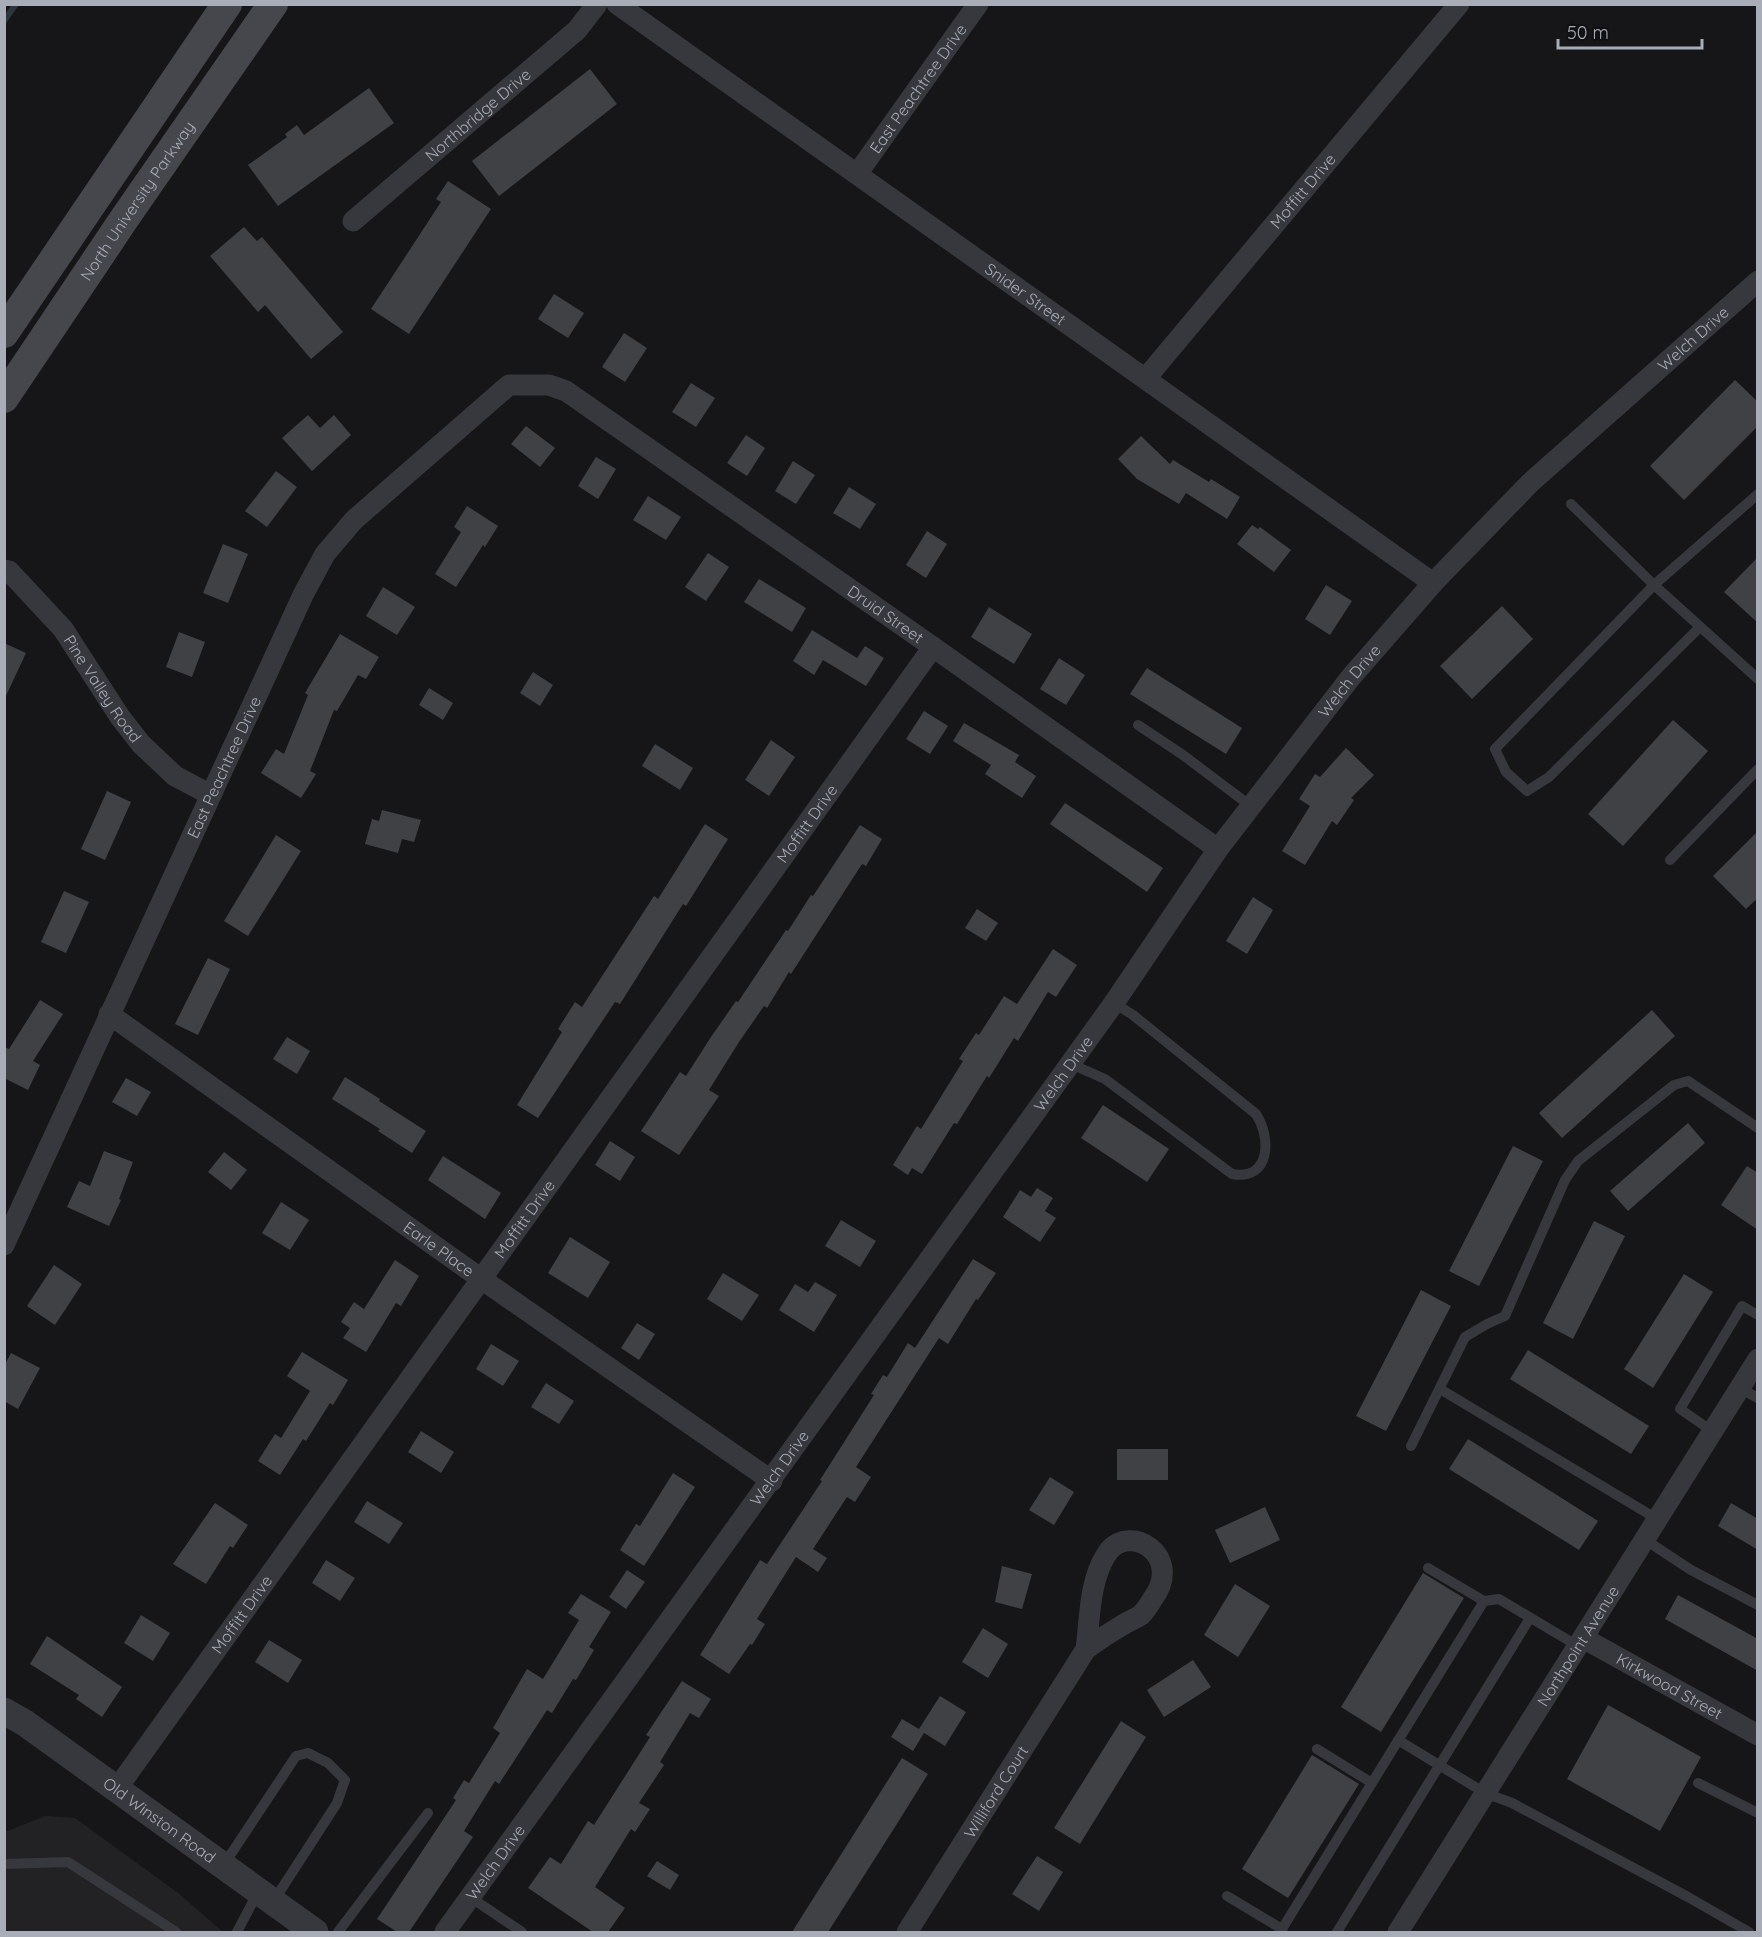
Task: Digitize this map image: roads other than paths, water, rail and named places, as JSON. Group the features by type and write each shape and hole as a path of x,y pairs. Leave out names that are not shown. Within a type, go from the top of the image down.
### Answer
{"main road":[{"path":"4,333 227,4"},
{"name":"North University Parkway","path":"4,398 124,219 273,4"}],"street":[{"name":"Northbridge Drive","path":"353,221 577,30 597,4"},
{"name":"Snider Street","path":"617,4 1433,583"},
{"name":"East Peachtree Drive","path":"857,174 978,4"},
{"name":"Moffitt Drive","path":"1146,378 1459,4"},
{"name":"Welch Drive","path":"445,1932 1071,1064 1218,849 1351,677 1433,583 1530,483 1758,281"},
{"name":"East Peachtree Drive","path":"4,1245 303,595 325,554 354,520 509,385 549,384"},
{"name":"Druid Street","path":"549,384 566,391 1218,849"},
{"name":"Pine Valley Road","path":"4,570 9,571 63,629 120,717 141,744 176,776 211,795"},
{"name":"Moffitt Drive","path":"116,1790 933,647"},
{"name":"Earle Place","path":"109,1014 480,1278 772,1481"},
{"name":"Northpoint Avenue","path":"1398,1932 1712,1431 1748,1393 1758,1359"},
{"name":"Williford Court","path":"907,1932 1086,1649 1141,1614 1156,1594 1162,1584 1162,1564 1156,1552 1148,1545 1127,1541 1114,1544 1106,1554 1098,1570 1086,1649"},
{"name":"Kirkwood Street","path":"1580,1642 1758,1735"},
{"name":"Old Winston Road","path":"4,1711 315,1932"}],"lane":[{"path":"1700,627 1549,777 1527,791 1506,772 1495,749 1654,585 1758,494"},
{"path":"1571,504 1654,585 1758,679"},
{"path":"1138,725 1183,755 1252,807"},
{"path":"1670,860 1758,769"},
{"path":"1071,1064 1105,1079 1232,1174 1241,1176 1259,1167 1265,1158 1267,1146 1261,1122 1256,1114 1133,1015 1114,1003"},
{"path":"1411,1446 1465,1337 1505,1316 1565,1180 1578,1161 1674,1085 1689,1081 1758,1128"},
{"path":"1712,1431 1680,1408 1742,1306 1758,1315"},
{"path":"1440,1389 1657,1519"},
{"path":"1644,1539 1691,1570 1758,1605"},
{"path":"1428,1568 1485,1601 1499,1599 1530,1618 1580,1642"},
{"path":"1227,1896 1283,1931 1485,1601"},
{"path":"1337,1932 1530,1618"},
{"path":"1398,1740 1485,1793 1512,1803 1749,1932"},
{"path":"1317,1749 1372,1783"},
{"path":"223,1866 296,1756 308,1753 328,1763 345,1780 337,1803 237,1932"},
{"path":"1698,1783 1758,1813"},
{"path":"338,1932 428,1813"},
{"path":"4,1863 68,1862 176,1932"},
{"path":"470,1898 522,1932"}],"waterway":[{"path":"4,21 16,4"}]}
